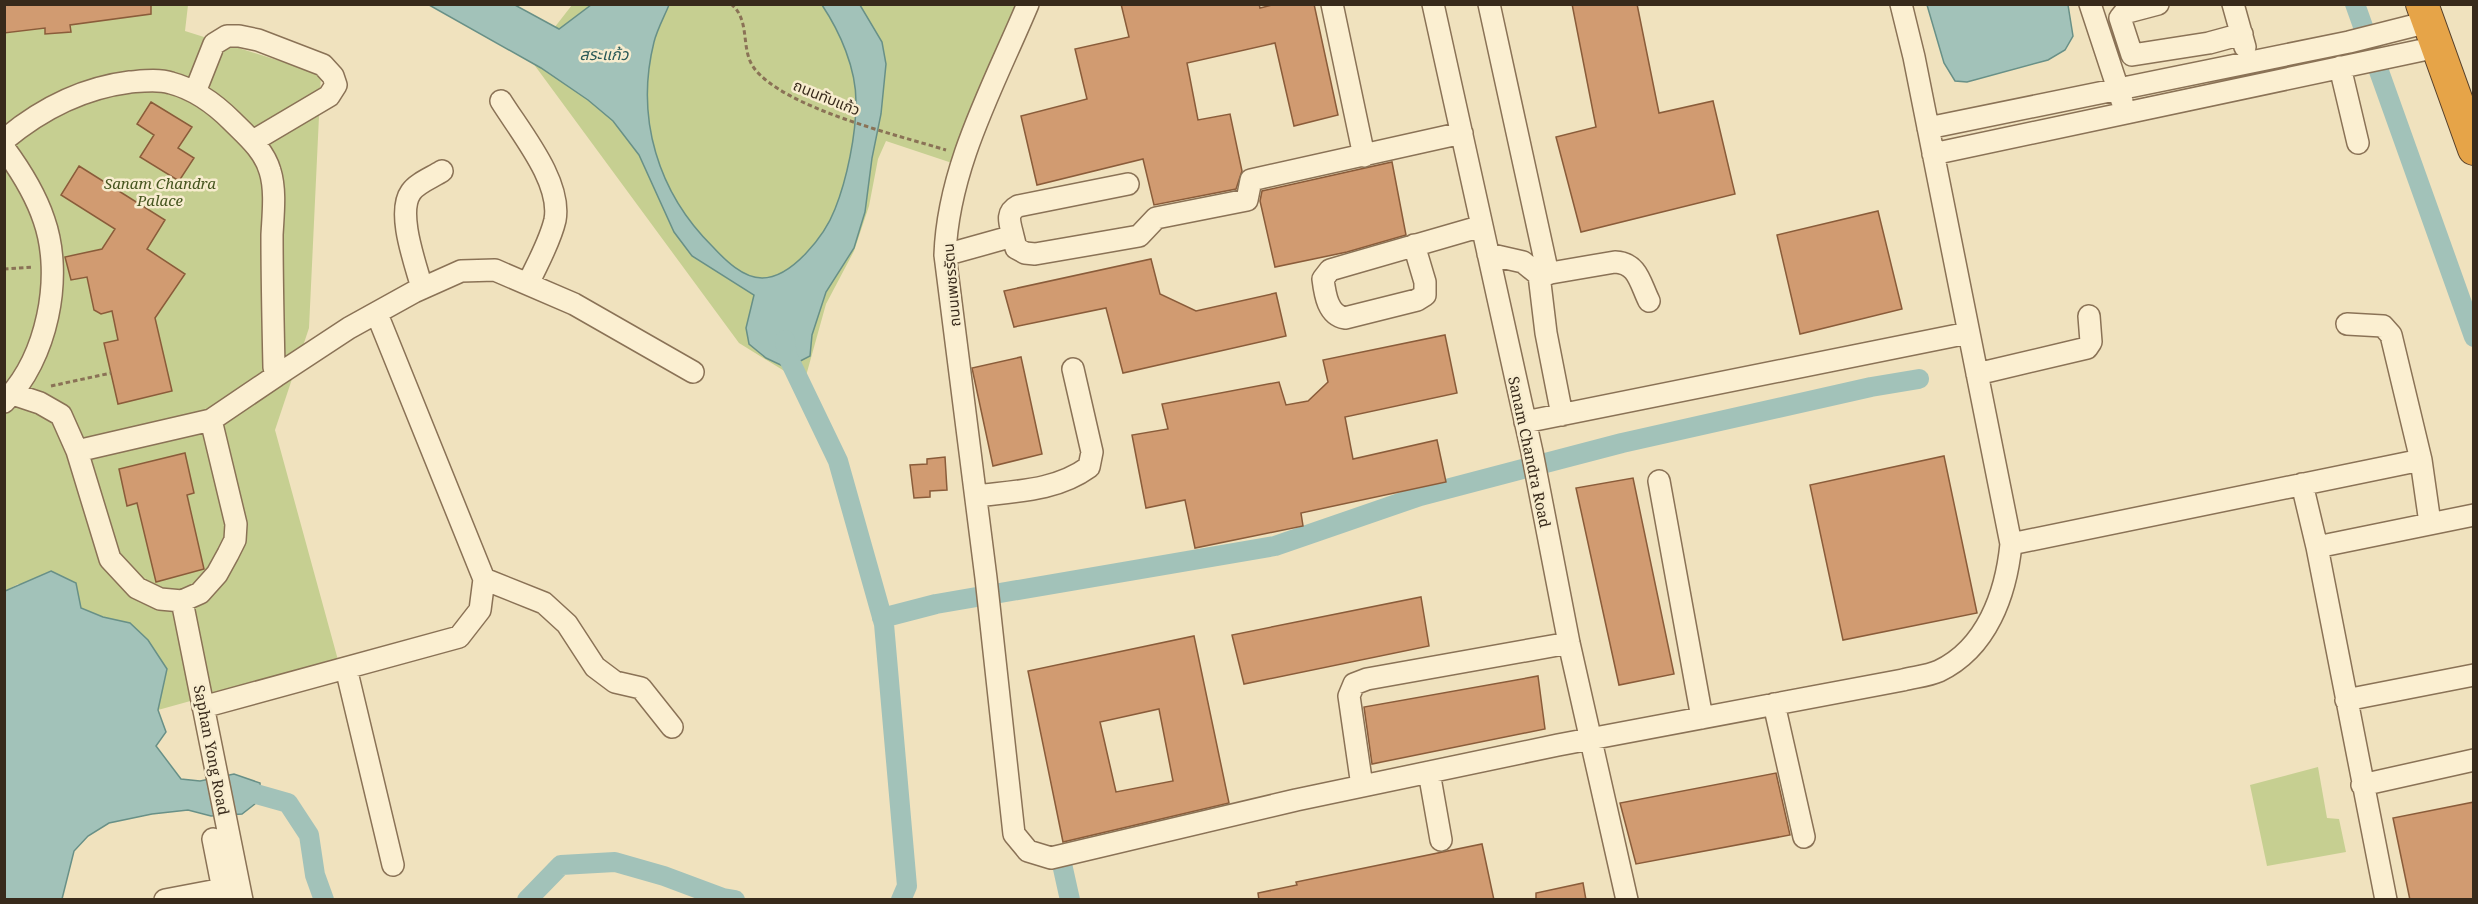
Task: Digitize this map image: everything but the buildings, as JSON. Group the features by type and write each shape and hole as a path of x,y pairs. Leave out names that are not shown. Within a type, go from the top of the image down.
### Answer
{"highway":[{"path":"2429,25 2474,149"}],"street":[{"name":"ถนนเพชรรัตน","path":"1028,4 964,156 946,230 945,255 986,578 1014,834 1028,851 1052,858 1362,786 1591,738 1938,671 1964,655 1984,631 2000,602 2009,571 2011,544 1901,4"},
{"path":"1332,4 1364,156"},
{"name":"Sanam Chandra Road","path":"1433,4 1532,452 1569,643 1627,900"},
{"path":"1489,4 1543,274 1546,333 1562,415"},
{"path":"2090,4 2126,113"},
{"path":"2158,4 2124,13 2120,18 2132,55 2209,43 2242,34"},
{"path":"2233,4 2242,34 2251,86"},
{"path":"1928,128 2429,25"},
{"path":"1933,154 2389,58 2429,25"},
{"path":"195,92 214,44 227,36 258,40 323,65 333,76 336,85 329,96 253,141"},
{"path":"2348,66 2358,143"},
{"path":"4,140 25,123 52,107 78,94 110,85 143,81 169,82 195,92 222,111 253,141 266,159 273,180 272,302 276,376"},
{"path":"501,101 549,178 556,198 555,220 528,284"},
{"path":"1128,184 1011,209 1008,215 1016,248 1024,253 1035,254 1128,239 1145,232 1156,218 1247,200 1251,180 1462,133"},
{"path":"4,148 28,180 45,222 52,266 49,312 36,355 9,398 40,404 61,415 77,451 110,559 137,588 160,599 182,601 200,593 217,574 235,540 236,524 212,420"},
{"path":"422,288 411,250 405,207 411,191 442,171"},
{"path":"1414,246 1425,282 1425,295 1417,300 1345,318 1332,311 1324,284 1326,272 1414,246 1482,226"},
{"path":"945,255 1013,236"},
{"path":"1488,254 1523,262 1543,274 1615,262 1627,263 1633,267 1649,301"},
{"path":"77,451 212,420 349,328 422,288 461,271 495,270 574,304 693,372"},
{"path":"203,707 459,638 480,610 484,579 377,314"},
{"path":"1977,374 2087,348 2091,342 2089,316"},
{"path":"2347,324 2383,326 2391,335 2421,460 2430,523"},
{"path":"1525,422 1968,333"},
{"path":"976,496 1046,488 1073,478 1089,467 1092,452 1073,369"},
{"path":"2011,544 2421,460"},
{"path":"1659,480 1702,718"},
{"path":"2302,484 2317,547 2386,900"},
{"path":"2317,547 2474,515"},
{"path":"484,579 544,603 567,624 596,667 615,682 641,688 672,727"},
{"name":"Saphan Yong Road","path":"182,601 216,766 221,834 242,900"},
{"path":"1362,786 1348,696 1354,684 1569,643"},
{"path":"345,668 393,864"},
{"path":"2346,700 2474,675"},
{"path":"1774,704 1804,837"},
{"path":"2362,785 2474,760"},
{"path":"1429,772 1441,840"},
{"path":"165,900 224,894 221,834"}],"path":[{"name":"ถนนทับแก้ว","path":"731,4 741,16 749,58 760,74 790,95 847,119 964,156"},
{"path":"4,269 52,266"},
{"path":"9,398 111,373"}],"green space":[{"name":"Sanam Chandra Palace","path":"5,5 188,5 185,31 321,74 309,328 275,430 338,660 158,710 167,669 130,623 103,617 18,584 5,591"},
{"path":"572,5 1029,5 955,164 886,141 878,159 869,206 854,251 826,304 804,383 739,343 530,59"},
{"path":"2318,767 2327,818 2339,819 2346,852 2267,866 2250,785"}],"water":[{"name":"สระแก้ว","path":"429,5 515,5 559,29 591,5 669,5 655,37 649,70 647,98 656,153 665,178 678,203 694,226 729,263 748,275 762,278 785,271 796,263 824,231 835,209 853,142 856,102 853,76 846,51 822,5 860,5 882,42 886,64 881,114 865,212 854,248 826,292 812,335 810,356 787,368 766,358 749,344 746,328 754,295 692,256 674,232 639,155 613,121 588,100 541,68"},
{"path":"1927,5 2068,5 2073,36 2065,50 2048,60 1967,82 1955,81 1944,63"},
{"path":"51,571 76,583 81,608 103,617 130,623 148,640 167,669 158,710 166,732 156,746 181,779 200,781 234,774 260,783 260,800 242,814 211,816 188,810 152,814 109,823 88,836 74,851 62,899 5,900 5,591"}],"waterway":[{"path":"2355,4 2474,337"},
{"path":"785,340 787,355 838,461 884,624 907,886 901,900"},
{"path":"882,618 936,604 1275,546 1420,496 1622,443 1871,387 1919,379"},
{"path":"236,792 246,791 288,803 309,835 315,875 324,900"},
{"path":"527,900 561,865 615,862 735,900"},
{"path":"1062,864 1070,900"}]}
